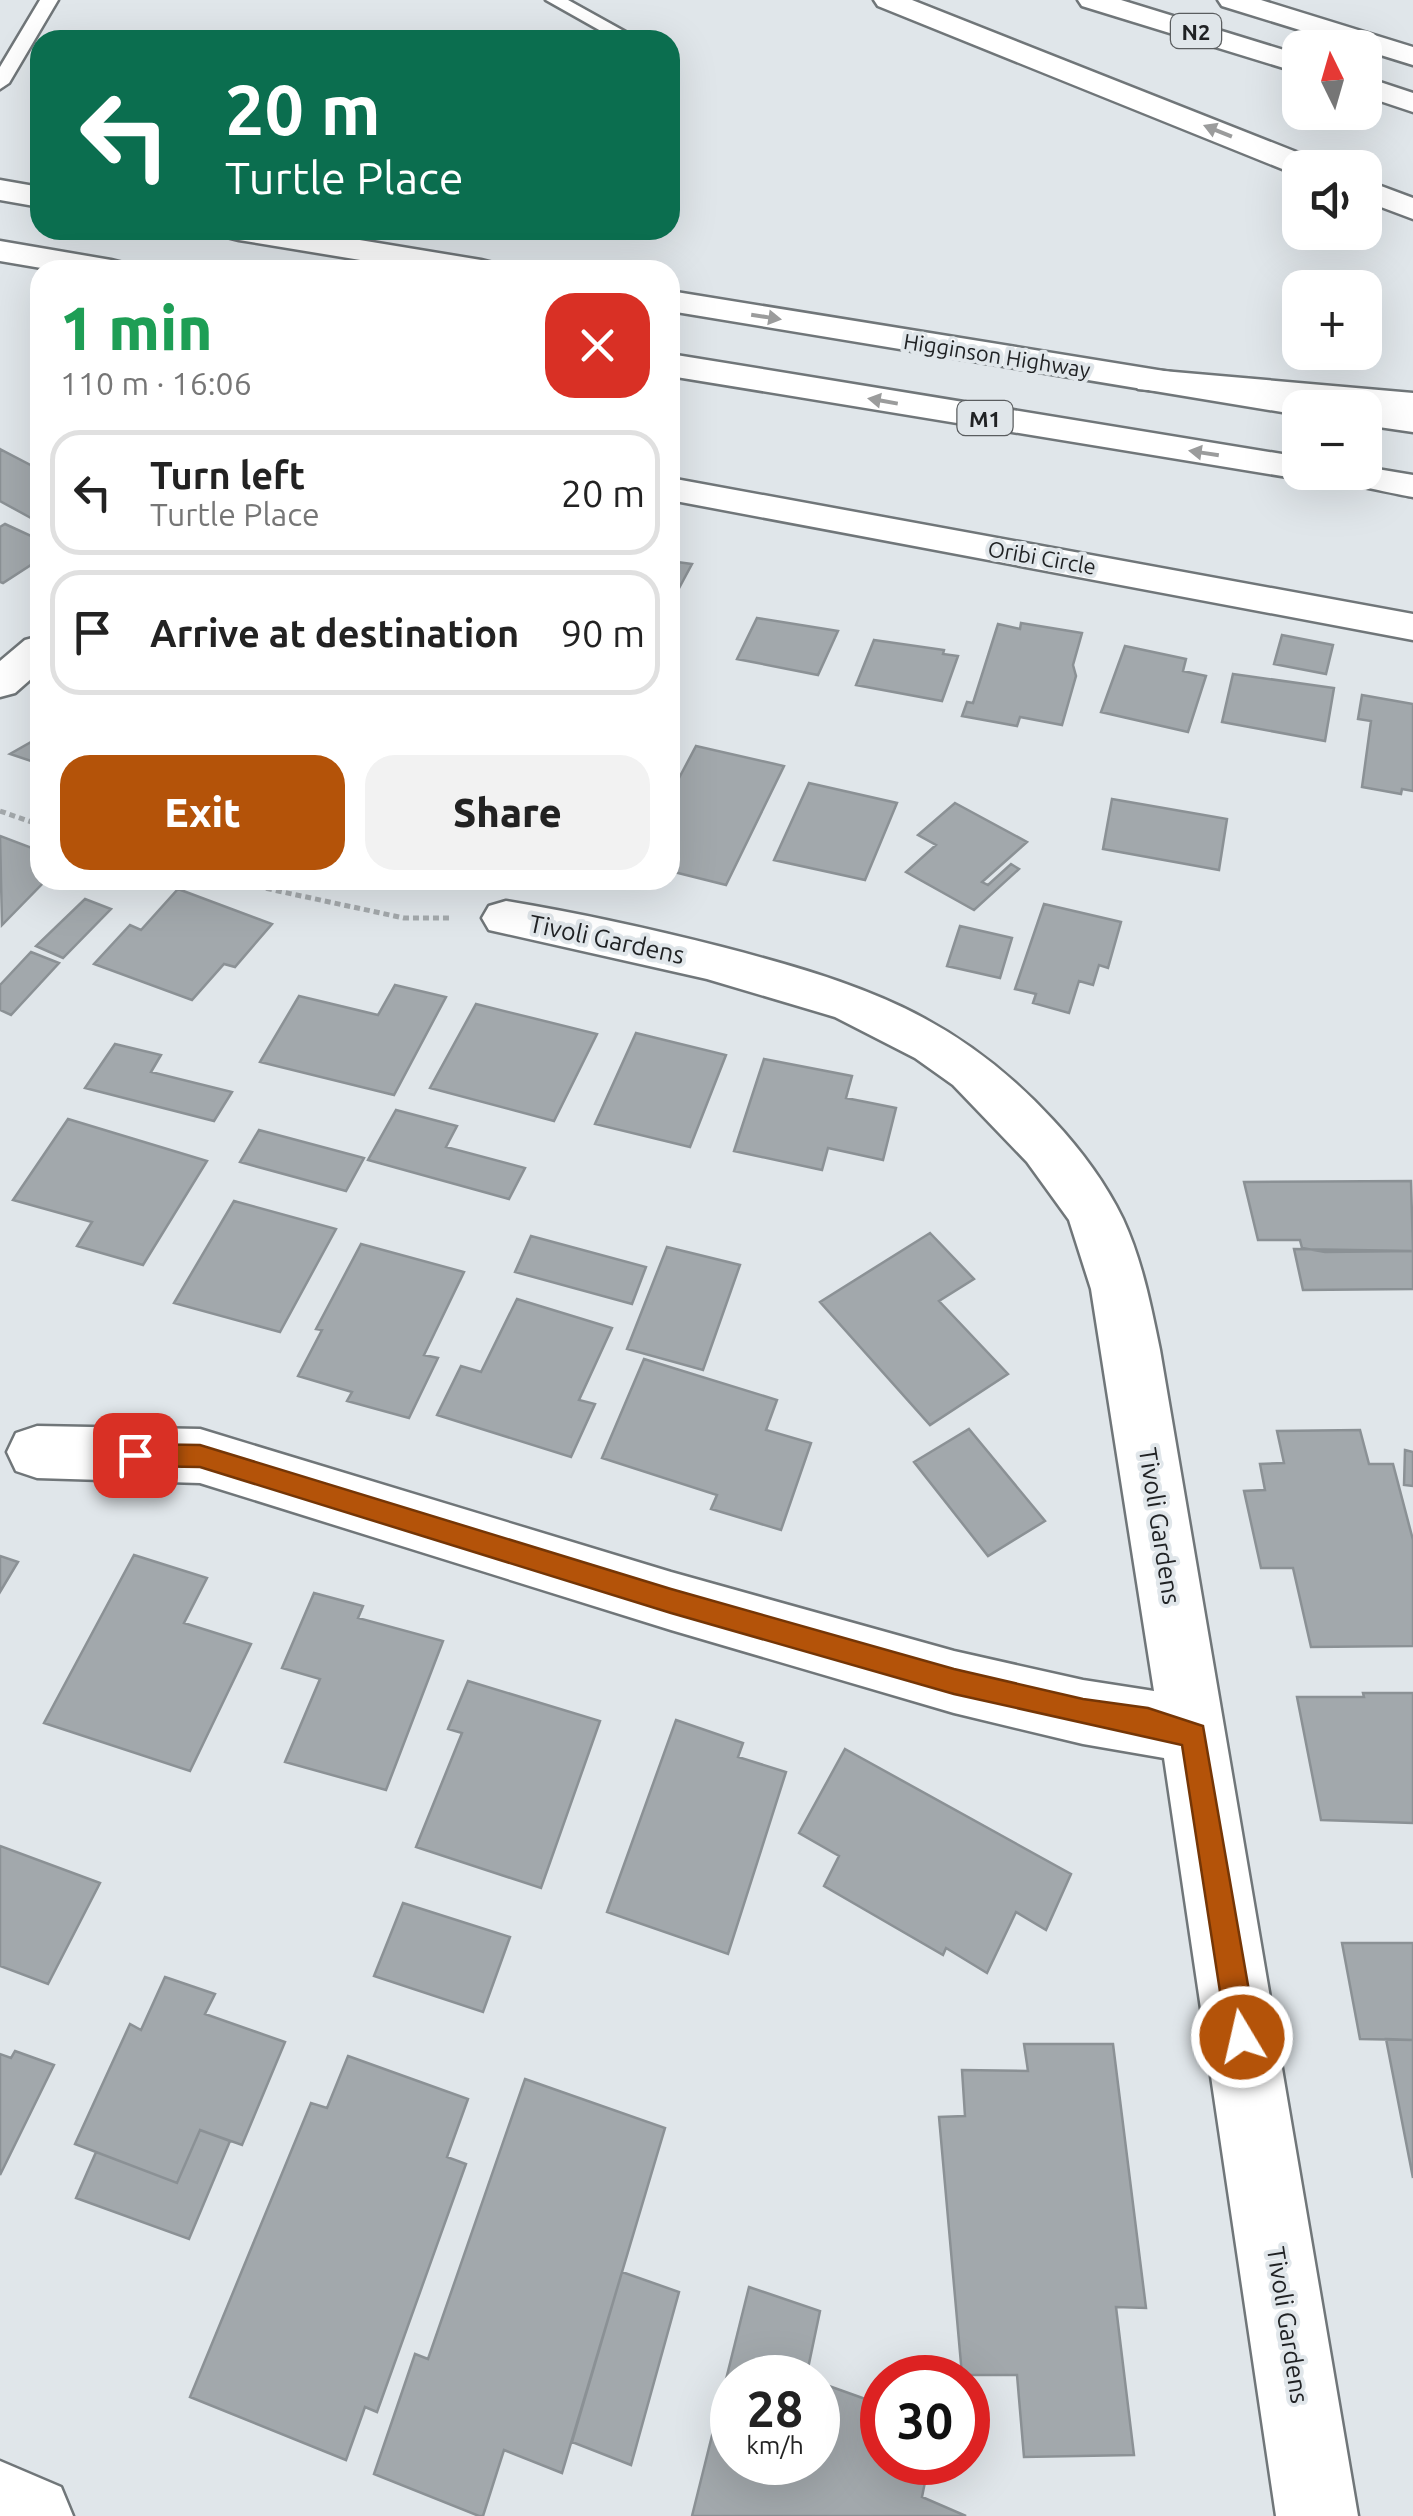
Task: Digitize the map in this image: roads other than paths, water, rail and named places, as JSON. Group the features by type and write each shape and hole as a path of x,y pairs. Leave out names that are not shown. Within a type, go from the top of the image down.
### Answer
{"main road":[{"path":"888,0 1282,158"},
{"name":"N2","path":"1092,0 1282,58"},
{"name":"N2","path":"1232,0 1413,56"},
{"path":"1382,92 1413,103"},
{"path":"0,190 30,195"},
{"path":"1382,197 1413,209"},
{"path":"300,240 420,260"},
{"path":"0,251 51,260"},
{"path":"0,266 30,265"},
{"name":"Higginson Highway","path":"680,303 1282,401"},
{"name":"M1","path":"680,367 1282,465"},
{"path":"1150,381 1413,404"},
{"path":"1382,416 1413,421"},
{"path":"1382,481 1413,486"},
{"name":"Oribi Circle","path":"680,491 1413,627"},
{"path":"0,683 30,658"},
{"name":"Tivoli Gardens","path":"506,918 583,931 838,996 890,1018 935,1044 1024,1121 1080,1190 1099,1228 1112,1269 1152,1475 1318,2516"},
{"path":"37,1452 200,1456 671,1601 936,1676 1083,1712 1148,1721 1194,1735"},
{"path":"0,2502 32,2516"}],"lane":[{"path":"31,30 49,0"},
{"path":"556,0 612,30"},
{"path":"0,83 30,32"}]}
